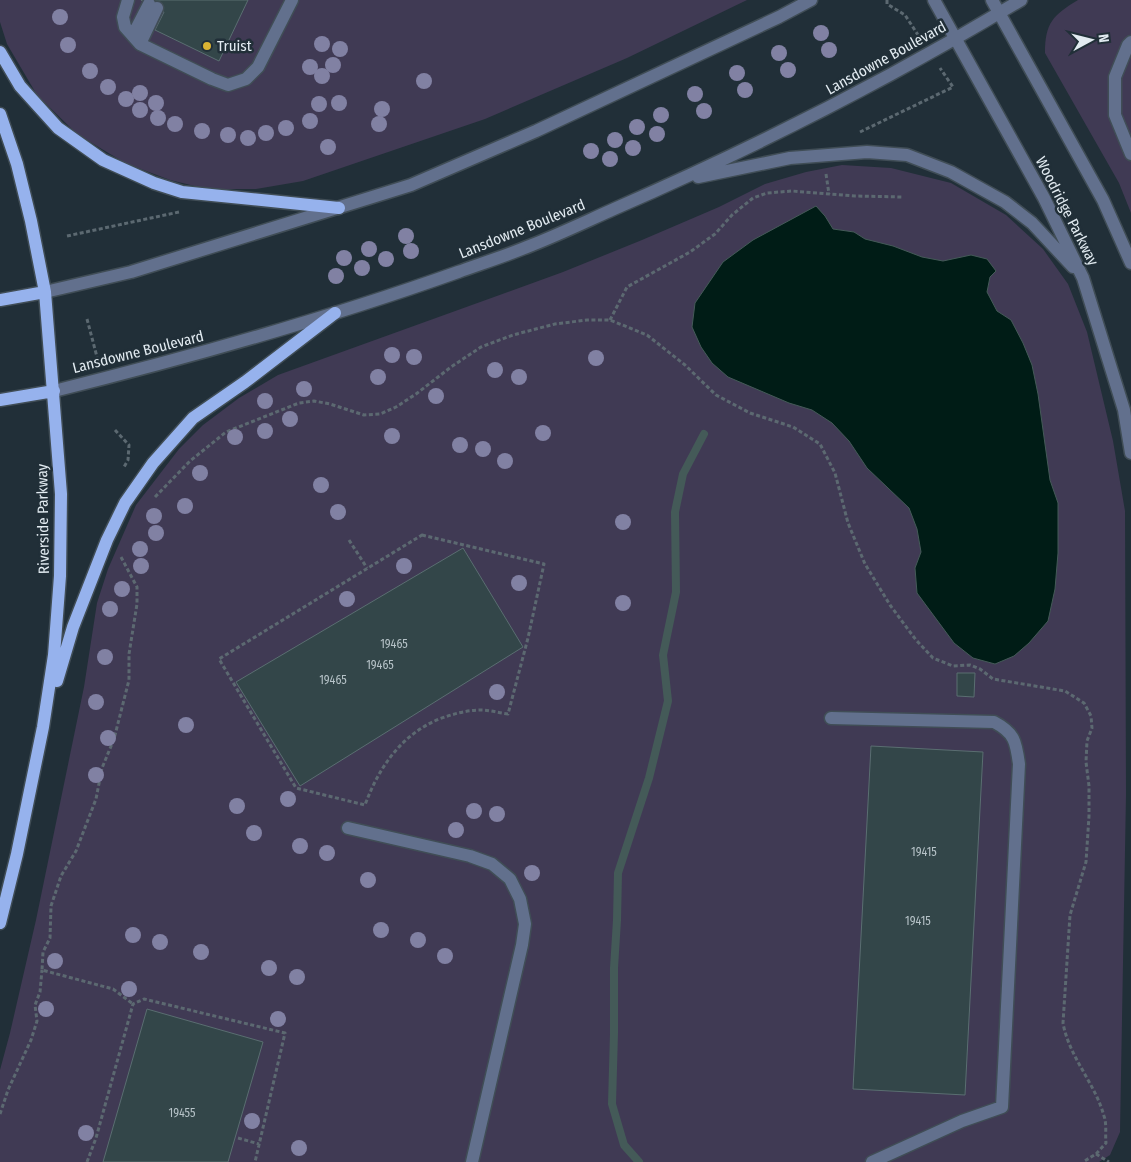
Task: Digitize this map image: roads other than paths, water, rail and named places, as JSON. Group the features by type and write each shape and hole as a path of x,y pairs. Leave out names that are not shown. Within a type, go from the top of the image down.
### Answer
{"main road":[{"path":"0,52 20,86 58,128 102,160 154,183 182,192 339,208"},
{"name":"Riverside Parkway","path":"0,114 17,164 29,211 45,292 61,494 60,576 54,655 43,726 17,854 0,923"},
{"path":"0,300 45,292"},
{"path":"43,726 73,627 107,540 125,502 152,463 193,418 245,382 336,313"},
{"name":"Lansdowne Boulevard","path":"0,400 54,391"}],"street":[{"path":"128,0 123,17 125,27 136,40 212,79 228,85 246,79 258,67 292,0"},
{"path":"45,292 131,272 411,185 536,130 779,17 811,0"},
{"name":"Woodridge Parkway","path":"934,0 1044,198 1083,278 1124,410 1131,452"},
{"path":"992,0 1103,200 1131,263"},
{"name":"Lansdowne Boulevard","path":"54,391 253,339 393,295 532,245 681,180 832,107 1021,0"},
{"path":"136,40 153,6"},
{"path":"1131,42 1115,77 1115,115 1131,154"},
{"path":"681,180 790,158 867,152 907,155 951,172 1005,202 1032,223 1083,278"},
{"path":"831,718 994,722 1008,730 1017,747 1019,764 1002,1107 962,1120 872,1162"},
{"path":"348,828 470,856 492,864 510,879 520,899 526,924 472,1162"}],"waterway":[{"path":"639,1162 624,1145 612,1104 614,968 618,873 649,778 668,701 663,655 676,592 675,512 683,474 704,434"}],"place":[{"name":"Truist","path":"207,46"}]}
